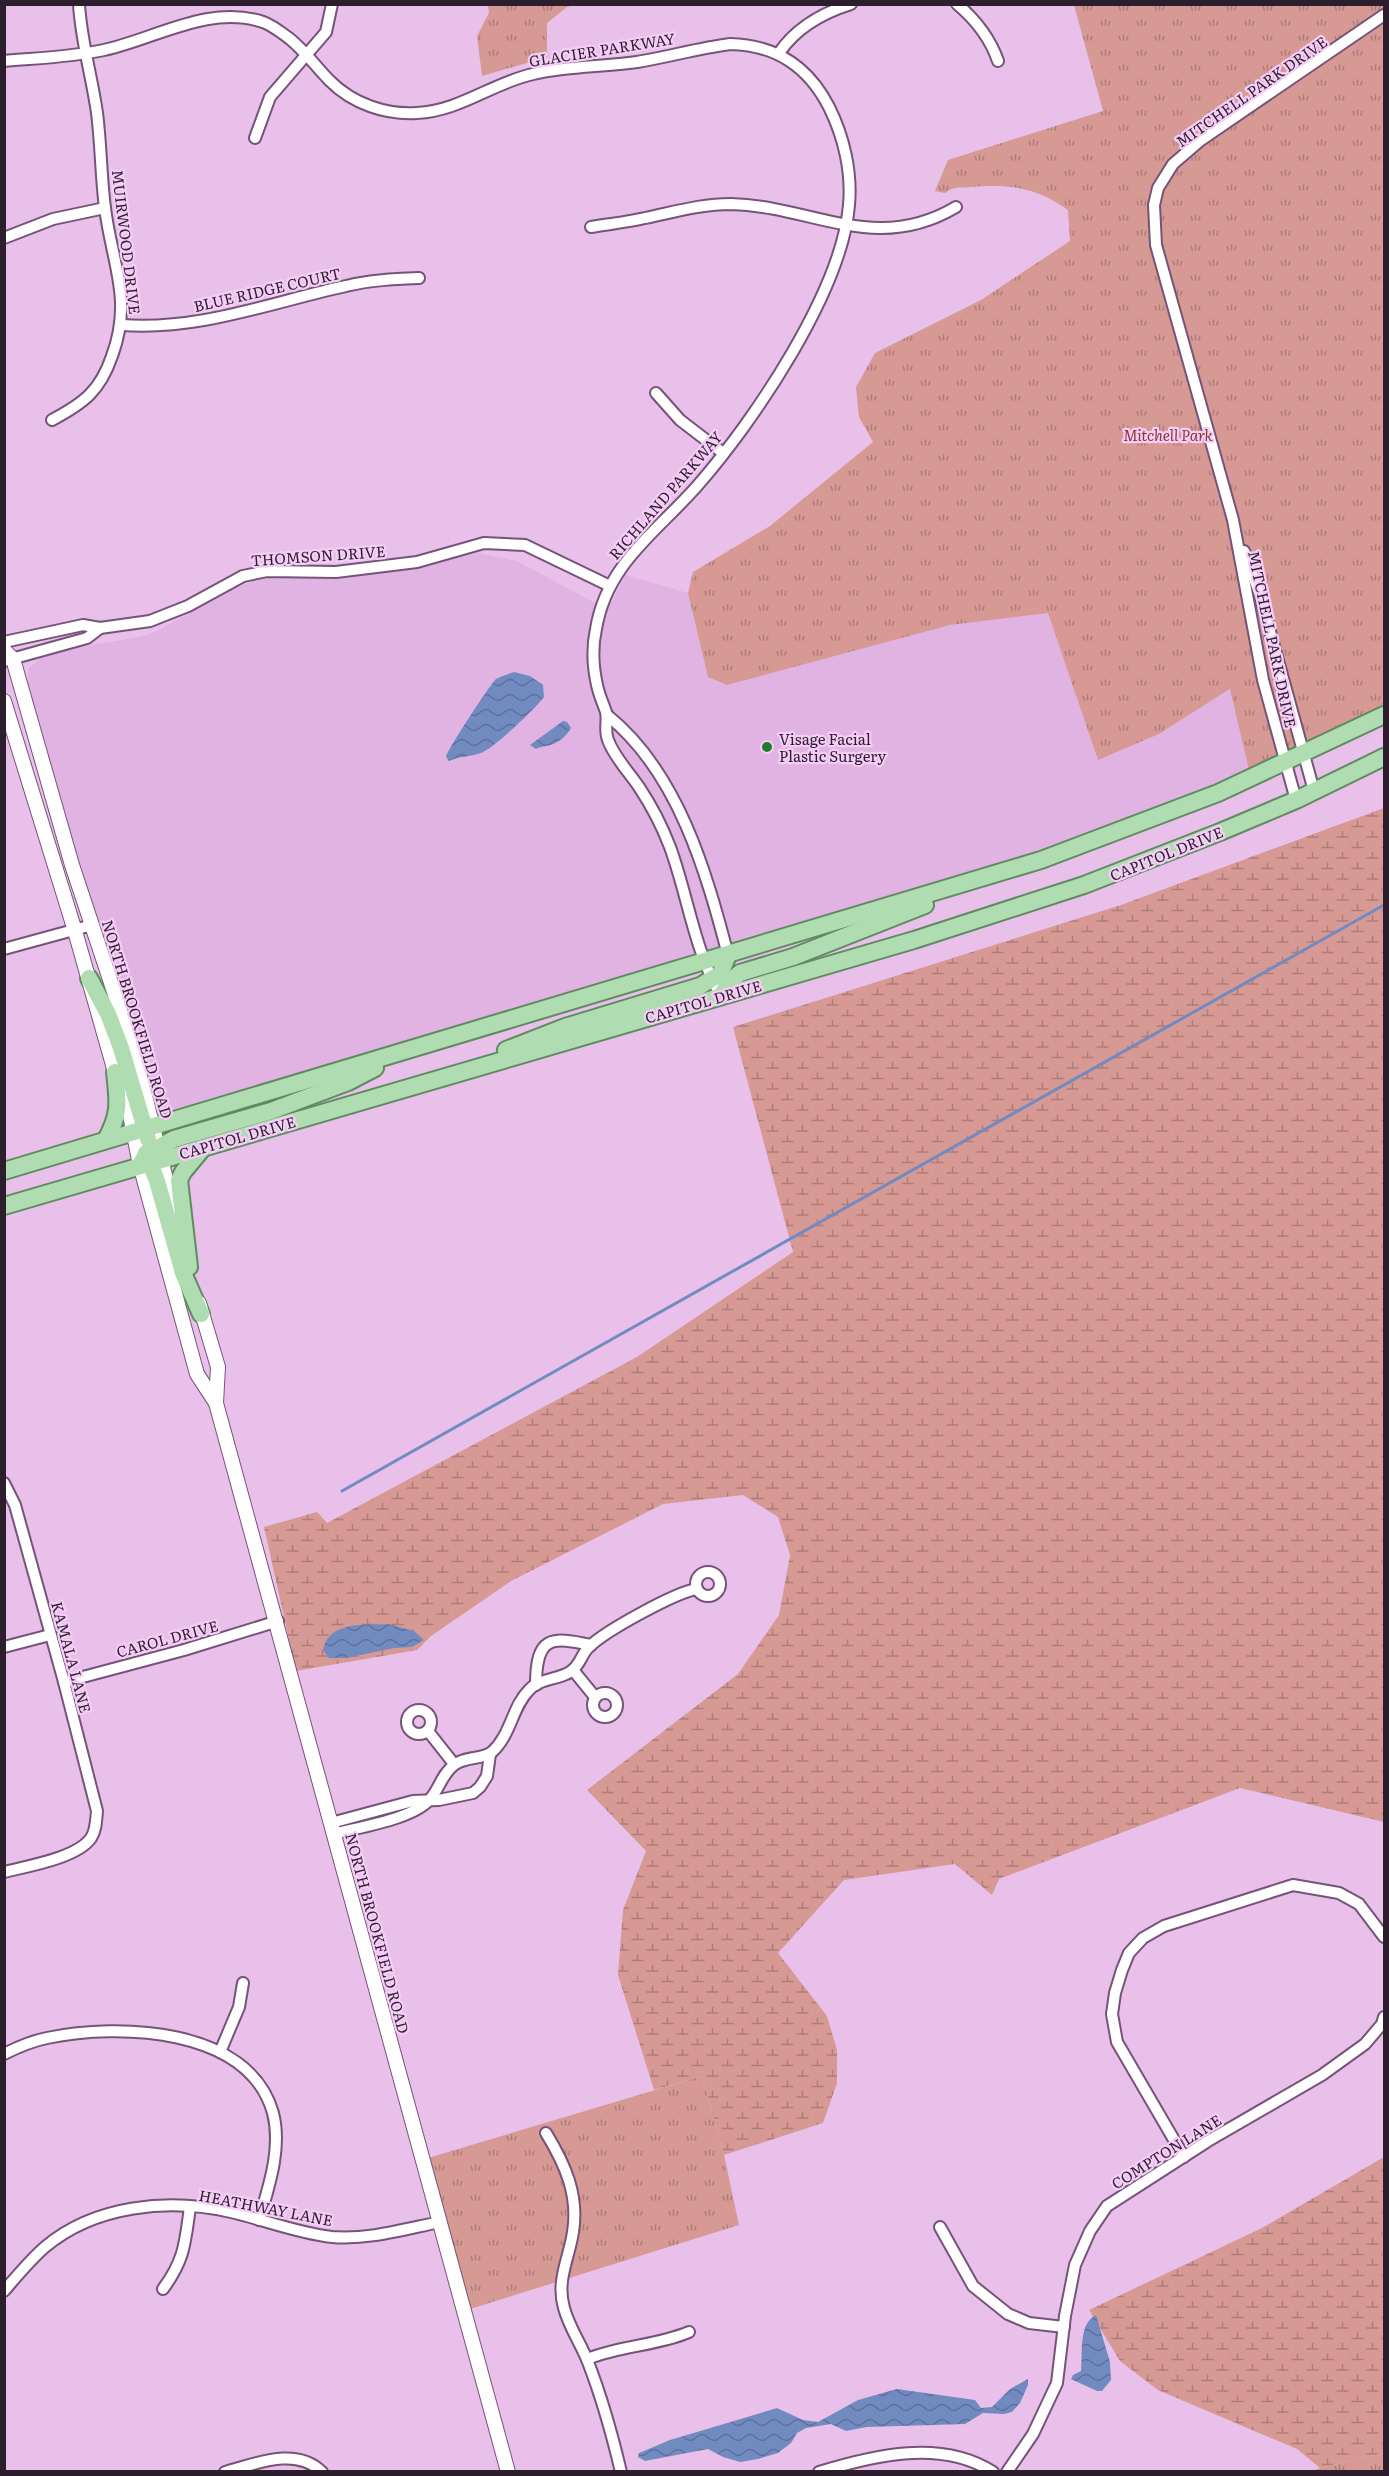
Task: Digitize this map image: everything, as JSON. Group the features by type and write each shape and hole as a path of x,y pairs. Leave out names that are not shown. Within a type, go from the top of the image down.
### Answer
{"main road":[{"path":"4,1171 1041,860 1157,818 1303,754 1384,715"},
{"name":"CAPITOL DRIVE","path":"6,1205 151,1156 204,1146 419,1085 914,940 1084,885 1153,860 1296,800 1384,757"},
{"path":"721,996 730,981 741,973 793,957 912,912 971,882"},
{"path":"419,1085 532,1039 700,986 720,974 728,955"},
{"path":"88,978 108,1014 121,1048 183,1273 201,1314"},
{"path":"151,1156 174,1139 271,1112 348,1082 416,1048"},
{"path":"106,1140 117,1119 115,1072"},
{"path":"189,1267 179,1180 204,1146"}],"street":[{"name":"MUIRWOOD DRIVE","path":"52,420 84,401 99,385 106,373 122,325 120,283 105,208 100,134 79,4"},
{"path":"255,138 270,97 326,32 332,4"},
{"path":"779,53 792,37 819,17 851,4"},
{"path":"957,4 978,24 998,61"},
{"name":"MITCHELL PARK DRIVE","path":"1314,791 1260,595 1233,520 1156,244 1154,205 1158,188 1173,164 1201,140 1384,15"},
{"name":"GLACIER PARKWAY","path":"4,61 86,53 208,19 230,17 264,22 307,53 330,82 348,96 390,113 418,113 463,104 492,88 531,74 570,67 635,62 730,44 745,44 779,53"},
{"name":"RICHLAND PARKWAY","path":"721,996 703,962 688,905 664,833 640,789 608,740 605,726 607,715 597,686 594,651 598,618 610,586 627,558 696,486 762,400 797,343 834,265 846,225 849,183 840,132 823,96 811,79 779,53"},
{"path":"591,227 644,219 686,208 732,204 754,206 846,225 904,228 929,221 956,207"},
{"path":"4,237 53,219 105,208"},
{"name":"BLUE RIDGE COURT","path":"122,325 142,326 210,319 348,285 419,278"},
{"path":"656,393 680,420 723,453"},
{"name":"MITCHELL PARK DRIVE","path":"1233,520 1263,680 1296,800"},
{"name":"THOMSON DRIVE","path":"4,642 83,625 100,628 150,621 188,606 243,576 267,571 336,572 417,562 484,543 525,545 610,586"},
{"name":"THOMSON DRIVE","path":"7,657 87,638 100,628"},
{"name":"NORTH BROOKFIELD ROAD","path":"7,657 22,697 92,925 134,1052 144,1129"},
{"path":"4,701 75,931 115,1072 144,1129"},
{"name":"RICHLAND PARKWAY","path":"607,715 620,726 648,759 668,790 685,826 712,897 728,955 721,996"},
{"path":"664,833 685,826"},
{"path":"4,950 92,925"},
{"name":"NORTH BROOKFIELD ROAD","path":"151,1156 189,1267 218,1367 216,1402"},
{"name":"NORTH BROOKFIELD ROAD","path":"151,1156 197,1374 216,1402 278,1621 508,2472"},
{"name":"KAMALA LANE","path":"4,1483 15,1505 98,1811 95,1831 90,1840 76,1851 4,1872"},
{"path":"333,1828 413,1800 466,1796 473,1793 480,1788 487,1776 490,1754 503,1740 525,1694 537,1684 573,1670 591,1645 634,1617 697,1589"},
{"name":"CAROL DRIVE","path":"64,1682 184,1650 278,1621"},
{"path":"4,1647 50,1635"},
{"path":"537,1684 536,1667 540,1652 545,1646 563,1639 591,1645"},
{"path":"573,1670 595,1697"},
{"path":"428,1731 454,1764"},
{"path":"431,1799 440,1780 454,1764 468,1758 490,1754"},
{"path":"1184,2157 1117,2042 1112,2014 1114,1993 1129,1953 1143,1938 1164,1926 1293,1886 1339,1893 1359,1904 1384,1937"},
{"path":"220,2052 239,2007 243,1983"},
{"name":"COMPTON LANE","path":"1006,2472 1033,2434 1057,2383 1075,2265 1090,2231 1107,2206 1322,2075 1365,2044 1382,2024 1384,2017"},
{"path":"4,2054 45,2038 126,2031 175,2038 220,2052 253,2076 272,2112 276,2130 275,2154 259,2220"},
{"path":"546,2133 567,2170 573,2192 573,2232 562,2270 560,2288 564,2309 587,2359 608,2418 621,2472"},
{"name":"HEATHWAY LANE","path":"4,2291 44,2248 67,2231 92,2219 118,2211 147,2207 190,2207 229,2212 301,2232 345,2237 383,2234 440,2222"},
{"path":"163,2289 177,2270 183,2253 190,2207"},
{"path":"940,2227 973,2286 1008,2314 1029,2323 1064,2326"},
{"path":"587,2359 627,2346 670,2340 689,2332"},
{"path":"819,2472 872,2458 930,2452 971,2459 993,2472"},
{"path":"225,2472 280,2458 302,2460 322,2472"}],"shaded area":[{"path":"478,553 517,561 608,610 625,575 688,593 708,677 950,625 1048,613 1098,760 1159,734 1231,689 1249,770 1145,814 1031,856 502,1014 177,1108 167,1108 160,1104 155,1093 82,873 27,687 29,668 43,657 68,649 139,637 155,632 233,589 261,578 377,574"}],"green space":[{"path":"488,4 575,5 567,7 547,23 547,57 482,76 477,36 489,13"},
{"name":"Mitchell Park","path":"1074,5 1384,5 1384,705 1249,770 1230,689 1159,734 1098,760 1048,613 950,625 727,685 708,677 688,593 693,572 770,526 873,442 859,417 856,387 875,353 981,300 1070,241 1068,210 1045,196 1022,189 998,186 957,188 945,193 935,191 948,160 1103,111"},
{"path":"1384,808 1384,1822 1240,1788 999,1879 992,1895 955,1864 844,1880 778,1953 827,2016 837,2050 837,2083 823,2123 724,2155 702,2076 654,2090 618,1975 623,1910 646,1851 587,1790 738,1674 779,1615 790,1555 778,1517 743,1495 663,1504 511,1581 431,1636 417,1650 296,1671 264,1527 317,1512 327,1523 637,1357 793,1252 733,1027 1121,905"},
{"path":"702,2076 724,2155 739,2225 470,2309 428,2158"},
{"path":"1384,2157 1384,2453 1320,2468 1297,2449 1158,2390 1120,2361 1089,2310 1262,2228"},
{"path":"1384,2453 1384,2471 1313,2471 1320,2468"}],"water":[{"path":"514,672 530,676 543,685 544,697 514,728 487,750 449,761 446,757 448,752 492,683"},
{"path":"563,721 567,722 571,728 560,740 536,749 530,745"},
{"path":"388,1624 414,1631 424,1640 412,1647 394,1648 346,1658 329,1658 323,1650 326,1641 340,1629 349,1626"},
{"path":"1096,2315 1110,2362 1111,2380 1102,2391 1097,2391 1071,2379 1073,2375 1081,2371 1084,2332 1090,2319"},
{"path":"1028,2379 1028,2385 1020,2403 1012,2412 983,2413 965,2424 867,2427 846,2431 831,2424 806,2428 797,2433 791,2443 778,2453 740,2462 708,2449 645,2461 638,2457 639,2453 670,2440 777,2408 803,2420 818,2422 858,2400 897,2389 975,2400 981,2408 992,2407 1010,2389"}],"waterway":[{"path":"342,1491 1384,905"}],"place":[{"name":"Visage Facial Plastic Surgery","path":"767,747"}]}
